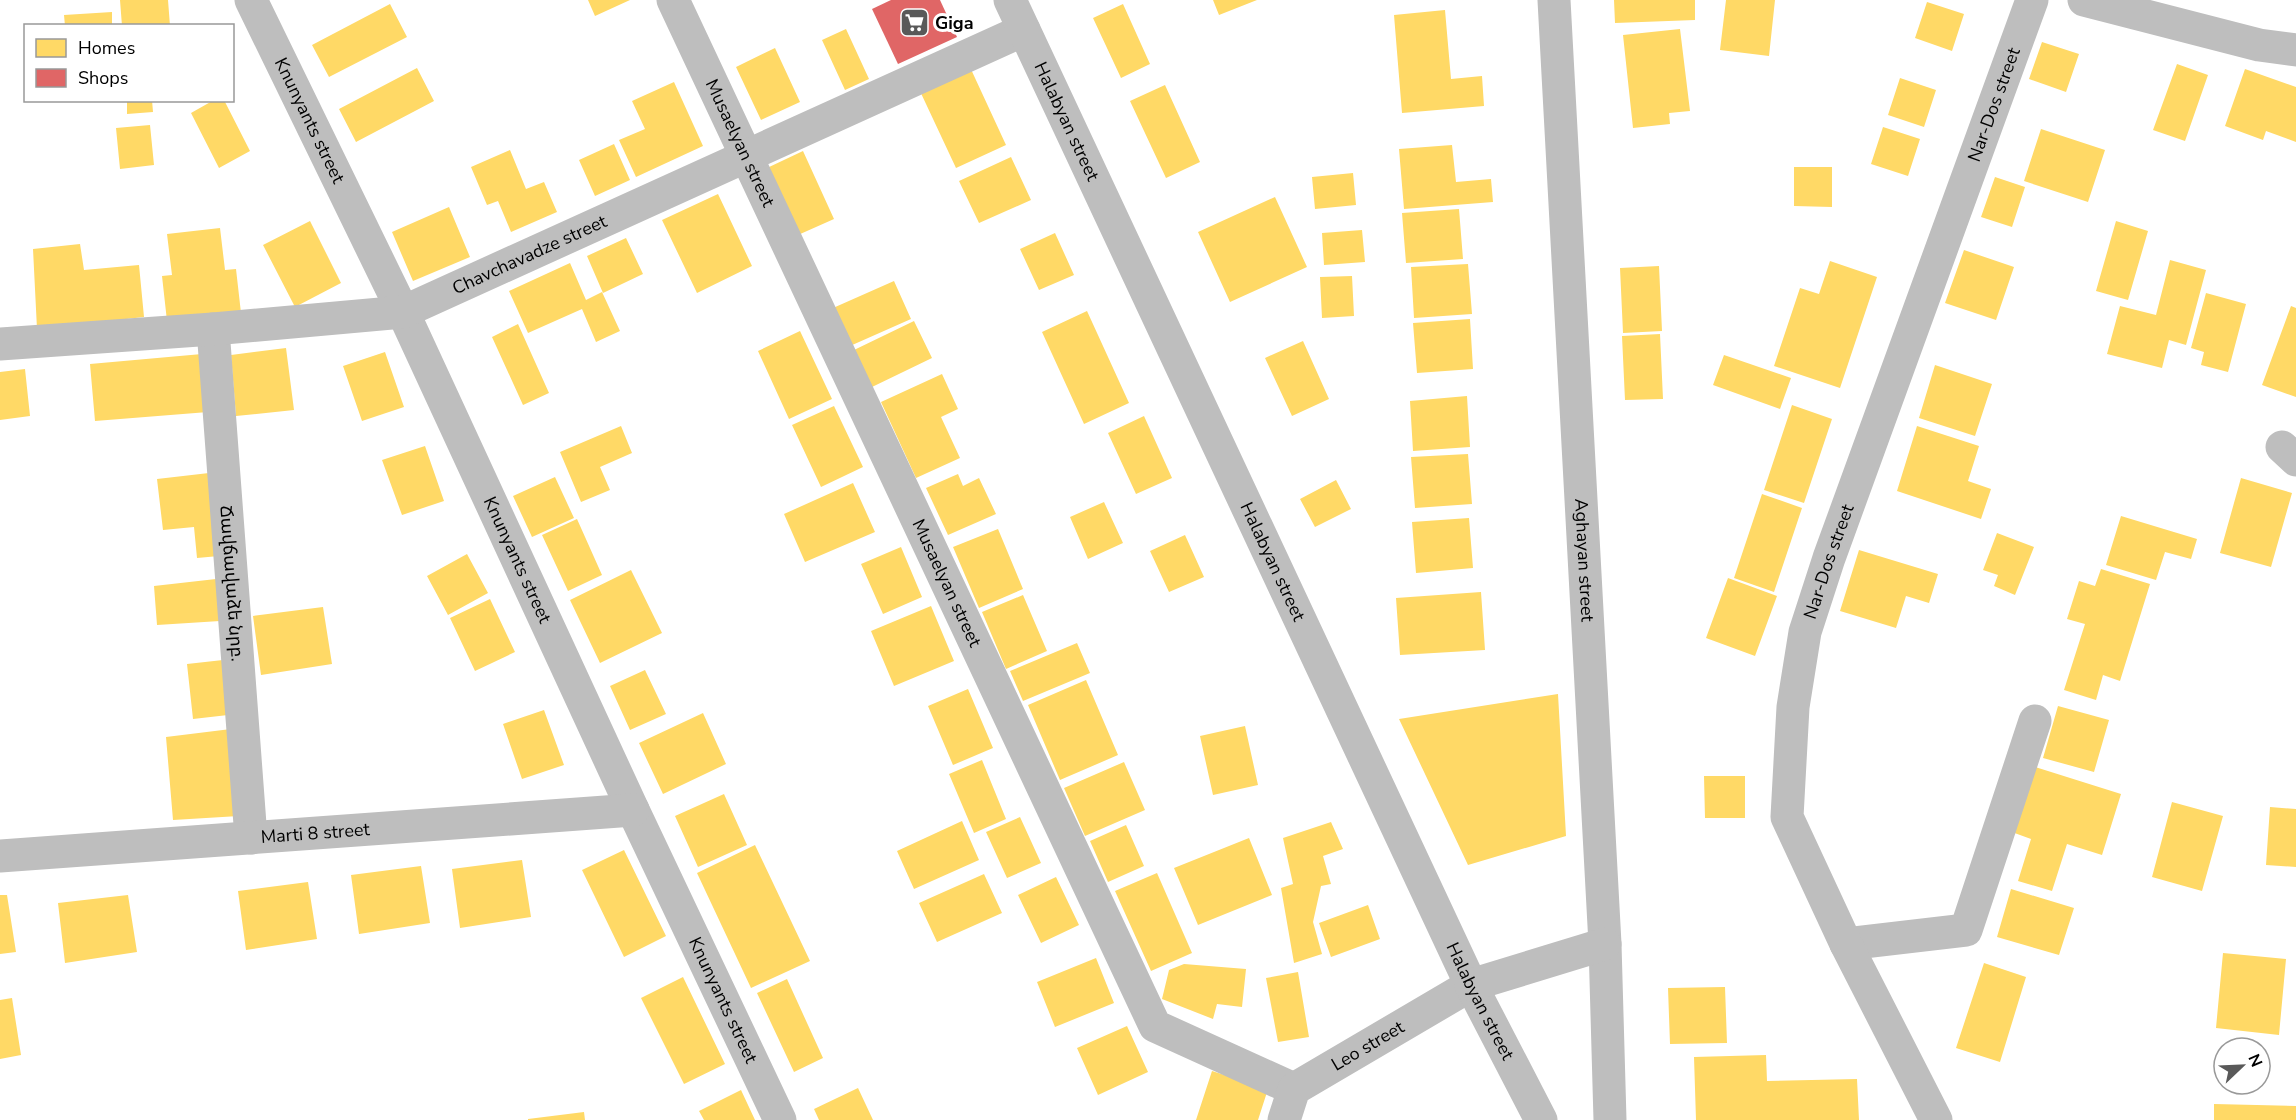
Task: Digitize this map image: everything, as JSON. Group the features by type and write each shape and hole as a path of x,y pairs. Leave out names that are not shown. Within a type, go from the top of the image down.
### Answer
{"street":[{"name":"Knunyants street","path":"251,0 403,312 633,810 780,1120"},
{"name":"Musaelyan street","path":"673,0 1155,1026 1294,1089"},
{"name":"Halabyan street","path":"1010,0 1471,985 1541,1120"},
{"name":"Aghayan street","path":"1554,0 1605,944 1610,1120"},
{"name":"Nar-Dos street","path":"1936,1120 1846,944 1787,817 1793,707 1804,632 2032,0"},
{"path":"2084,0 2259,45 2296,50"},
{"name":"Chavchavadze street","path":"0,344 213,329 403,312 746,154 1024,30"},
{"name":"Ճավճավաձե նրբ.","path":"213,329 252,838"},
{"path":"1846,944 1966,930 2035,721"},
{"name":"Marti 8 street","path":"0,856 633,810"},
{"name":"Leo street","path":"1294,1089 1471,985 1605,944"},
{"path":"1284,1120 1294,1089"}],"building: Homes":[{"path":"120,0 168,0 170,24 122,24"},
{"path":"588,0 630,0 595,16"},
{"path":"1213,0 1257,0 1219,15"},
{"path":"1614,0 1695,0 1695,20 1615,23"},
{"path":"1726,0 1775,0 1769,56 1720,50"},
{"path":"1927,2 1964,14 1952,51 1915,38"},
{"path":"390,4 407,37 329,77 312,45"},
{"path":"1123,4 1150,64 1121,78 1093,18"},
{"path":"1445,10 1451,79 1482,76 1484,106 1402,113 1394,15"},
{"path":"112,12 112,24 65,24 64,15"},
{"path":"846,29 869,79 845,90 822,40"},
{"path":"1680,29 1690,111 1669,113 1670,124 1633,128 1623,35"},
{"path":"2042,42 2079,54 2066,92 2029,79"},
{"path":"775,48 800,102 761,120 736,67"},
{"path":"2177,64 2208,75 2185,141 2153,130"},
{"path":"969,65 1006,145 956,168 919,89"},
{"path":"417,68 434,101 356,142 339,109"},
{"path":"2245,69 2296,87 2296,142 2266,131 2263,140 2225,126"},
{"path":"1900,78 1936,90 1924,127 1888,115"},
{"path":"674,82 703,146 636,177 619,140 645,129 632,101"},
{"path":"1165,85 1200,162 1166,178 1130,101"},
{"path":"127,102 152,102 153,112 127,114"},
{"path":"210,102 225,102 250,151 219,168 191,113"},
{"path":"150,125 154,165 120,169 116,128"},
{"path":"1883,127 1920,139 1908,176 1871,164"},
{"path":"2041,129 2105,150 2088,202 2024,181"},
{"path":"614,144 630,180 595,196 579,160"},
{"path":"1452,145 1456,182 1491,179 1493,202 1404,209 1399,149"},
{"path":"510,150 526,189 544,182 557,212 511,232 498,201 487,205 471,167"},
{"path":"803,151 834,219 798,235 767,168"},
{"path":"1011,157 1031,200 979,223 959,181"},
{"path":"1794,167 1832,167 1832,207 1794,206"},
{"path":"1353,173 1356,205 1315,209 1312,177"},
{"path":"1995,177 2025,187 2012,227 1981,217"},
{"path":"718,194 752,266 697,293 662,220"},
{"path":"1275,197 1307,267 1230,302 1198,232"},
{"path":"449,207 470,257 413,281 392,232"},
{"path":"1459,209 1463,259 1406,263 1402,213"},
{"path":"310,221 341,283 295,307 263,245"},
{"path":"2116,221 2148,231 2128,300 2096,291"},
{"path":"220,228 225,270 236,269 241,313 167,321 162,276 172,275 167,234"},
{"path":"1362,230 1365,262 1324,265 1322,233"},
{"path":"1055,233 1074,275 1039,290 1020,249"},
{"path":"626,238 643,274 603,293 587,256"},
{"path":"80,244 84,270 139,265 144,317 37,329 33,249"},
{"path":"1964,250 2014,267 1996,320 1945,303"},
{"path":"2170,260 2206,270 2186,345 2169,340 2162,368 2107,354 2120,306 2156,315"},
{"path":"1830,261 1877,277 1840,388 1774,366 1800,288 1819,294"},
{"path":"570,263 586,300 602,292 620,331 596,342 582,309 528,333 509,291"},
{"path":"1468,264 1472,314 1414,318 1411,267"},
{"path":"1659,266 1662,331 1623,333 1620,268"},
{"path":"1352,276 1354,316 1322,318 1320,277"},
{"path":"894,281 911,319 850,346 833,308"},
{"path":"2206,293 2246,304 2228,372 2201,365 2204,352 2191,348"},
{"path":"2291,306 2296,308 2296,397 2262,385"},
{"path":"1087,311 1129,403 1084,424 1042,332"},
{"path":"1470,319 1473,369 1417,373 1413,323"},
{"path":"914,321 932,358 872,387 854,350"},
{"path":"518,324 549,393 523,405 492,337"},
{"path":"800,331 832,399 789,419 758,351"},
{"path":"1660,334 1663,399 1625,400 1622,336"},
{"path":"1303,341 1329,399 1292,416 1265,358"},
{"path":"286,348 294,410 236,416 231,355"},
{"path":"385,352 404,407 362,421 343,366"},
{"path":"202,354 208,412 95,421 90,364"},
{"path":"1724,355 1791,378 1780,409 1713,385"},
{"path":"1935,365 1992,384 1975,436 1919,418"},
{"path":"25,369 30,416 0,420 0,372"},
{"path":"942,374 958,409 941,417 960,458 916,478 881,402"},
{"path":"1467,396 1470,447 1413,451 1410,401"},
{"path":"1792,405 1832,419 1804,503 1764,490"},
{"path":"834,406 863,467 821,487 792,425"},
{"path":"1144,416 1172,478 1136,494 1108,433"},
{"path":"621,426 632,453 600,467 610,490 581,502 560,452"},
{"path":"1917,426 1979,446 1968,481 1991,489 1981,519 1897,491"},
{"path":"425,446 444,501 402,515 382,460"},
{"path":"1468,454 1472,504 1415,508 1411,457"},
{"path":"209,473 219,556 197,558 194,527 163,530 157,479"},
{"path":"958,474 963,486 979,478 996,514 948,535 926,488"},
{"path":"555,477 574,518 532,537 513,496"},
{"path":"2241,478 2292,493 2271,567 2220,553"},
{"path":"1336,480 1351,509 1315,527 1300,499"},
{"path":"853,483 875,532 805,562 784,514"},
{"path":"1762,494 1802,508 1774,592 1734,578"},
{"path":"1104,502 1123,543 1088,559 1070,517"},
{"path":"2121,516 2197,539 2191,559 2165,552 2156,580 2106,565"},
{"path":"1469,518 1473,568 1416,573 1412,522"},
{"path":"577,519 602,575 568,591 542,535"},
{"path":"998,529 1023,589 979,608 953,547"},
{"path":"1997,533 2034,547 2015,595 1994,586 1998,575 1983,570"},
{"path":"1185,535 1204,577 1169,592 1150,551"},
{"path":"901,547 922,597 883,614 861,564"},
{"path":"1859,550 1938,574 1929,603 1906,596 1896,628 1840,611"},
{"path":"467,554 488,593 448,615 427,576"},
{"path":"2101,569 2150,584 2120,681 2103,675 2096,700 2064,690 2085,624 2067,619 2079,581 2095,586"},
{"path":"631,570 662,633 600,663 570,600"},
{"path":"1728,578 1777,596 1755,656 1706,638"},
{"path":"216,579 220,621 157,625 154,586"},
{"path":"1481,592 1485,650 1400,655 1396,598"},
{"path":"1023,595 1047,651 1006,669 982,612"},
{"path":"490,599 515,652 475,671 450,618"},
{"path":"931,606 954,661 894,686 871,631"},
{"path":"323,607 332,664 261,675 253,616"},
{"path":"1077,643 1090,673 1023,701 1010,671"},
{"path":"223,660 228,715 193,719 187,664"},
{"path":"645,670 666,714 630,730 610,686"},
{"path":"1086,680 1118,755 1060,780 1028,705"},
{"path":"968,689 993,748 953,765 928,706"},
{"path":"1558,694 1566,836 1468,865 1399,719"},
{"path":"2058,706 2109,720 2094,772 2043,758"},
{"path":"544,710 564,765 522,779 503,724"},
{"path":"703,713 726,764 663,794 639,743"},
{"path":"1245,726 1258,785 1213,795 1200,736"},
{"path":"231,729 239,816 173,820 166,737"},
{"path":"982,760 1006,819 974,833 949,774"},
{"path":"1124,762 1145,810 1085,836 1064,788"},
{"path":"2029,765 2121,794 2102,855 2067,844 2052,891 2018,881 2031,839 2009,831"},
{"path":"1704,776 1745,776 1745,818 1705,818"},
{"path":"724,794 747,845 698,867 675,816"},
{"path":"2172,802 2223,816 2202,891 2152,877"},
{"path":"2270,807 2296,809 2296,867 2266,865"},
{"path":"1020,817 1041,863 1007,878 986,832"},
{"path":"962,821 979,860 914,889 897,851"},
{"path":"1331,822 1343,849 1323,856 1331,884 1321,886 1313,922 1322,954 1294,963 1281,888 1293,884 1283,838"},
{"path":"1126,825 1144,866 1108,882 1090,841"},
{"path":"1249,838 1272,895 1198,925 1174,868"},
{"path":"755,845 810,961 751,988 697,873"},
{"path":"624,850 666,936 624,957 582,870"},
{"path":"522,860 531,917 460,928 452,869"},
{"path":"421,866 430,923 359,934 351,875"},
{"path":"1157,873 1192,953 1151,971 1115,891"},
{"path":"984,874 1002,913 937,942 919,903"},
{"path":"1056,877 1079,925 1041,943 1018,895"},
{"path":"308,882 317,939 246,950 238,891"},
{"path":"2011,889 2074,908 2059,955 1997,937"},
{"path":"0,895 7,895 16,952 0,954"},
{"path":"128,895 137,952 65,963 58,903"},
{"path":"1368,905 1380,939 1331,957 1319,923"},
{"path":"2223,953 2286,959 2279,1035 2216,1028"},
{"path":"1096,958 1114,1003 1055,1027 1037,982"},
{"path":"1984,963 2026,977 2000,1062 1956,1048"},
{"path":"1184,964 1246,969 1242,1007 1217,1004 1213,1019 1162,999 1169,970"},
{"path":"1298,972 1309,1037 1278,1042 1266,978"},
{"path":"683,977 725,1064 684,1084 641,998"},
{"path":"787,979 823,1058 794,1072 757,993"},
{"path":"1725,987 1727,1043 1670,1044 1668,988"},
{"path":"12,998 21,1055 0,1059 0,1000"},
{"path":"1127,1026 1148,1072 1098,1095 1077,1048"},
{"path":"1766,1055 1767,1081 1857,1079 1859,1120 1696,1120 1694,1057"},
{"path":"1212,1071 1268,1089 1258,1120 1196,1120"},
{"path":"858,1088 873,1120 819,1120 814,1109"},
{"path":"741,1090 755,1120 704,1120 699,1111"},
{"path":"2214,1104 2296,1106 2296,1120 2214,1120"},
{"path":"584,1112 585,1120 528,1120 528,1119"}],"building: Shops":[{"name":"Giga","path":"891,0 940,0 957,37 898,64 872,9"}],"place":[{"name":"Giga","path":"914,23"}]}
